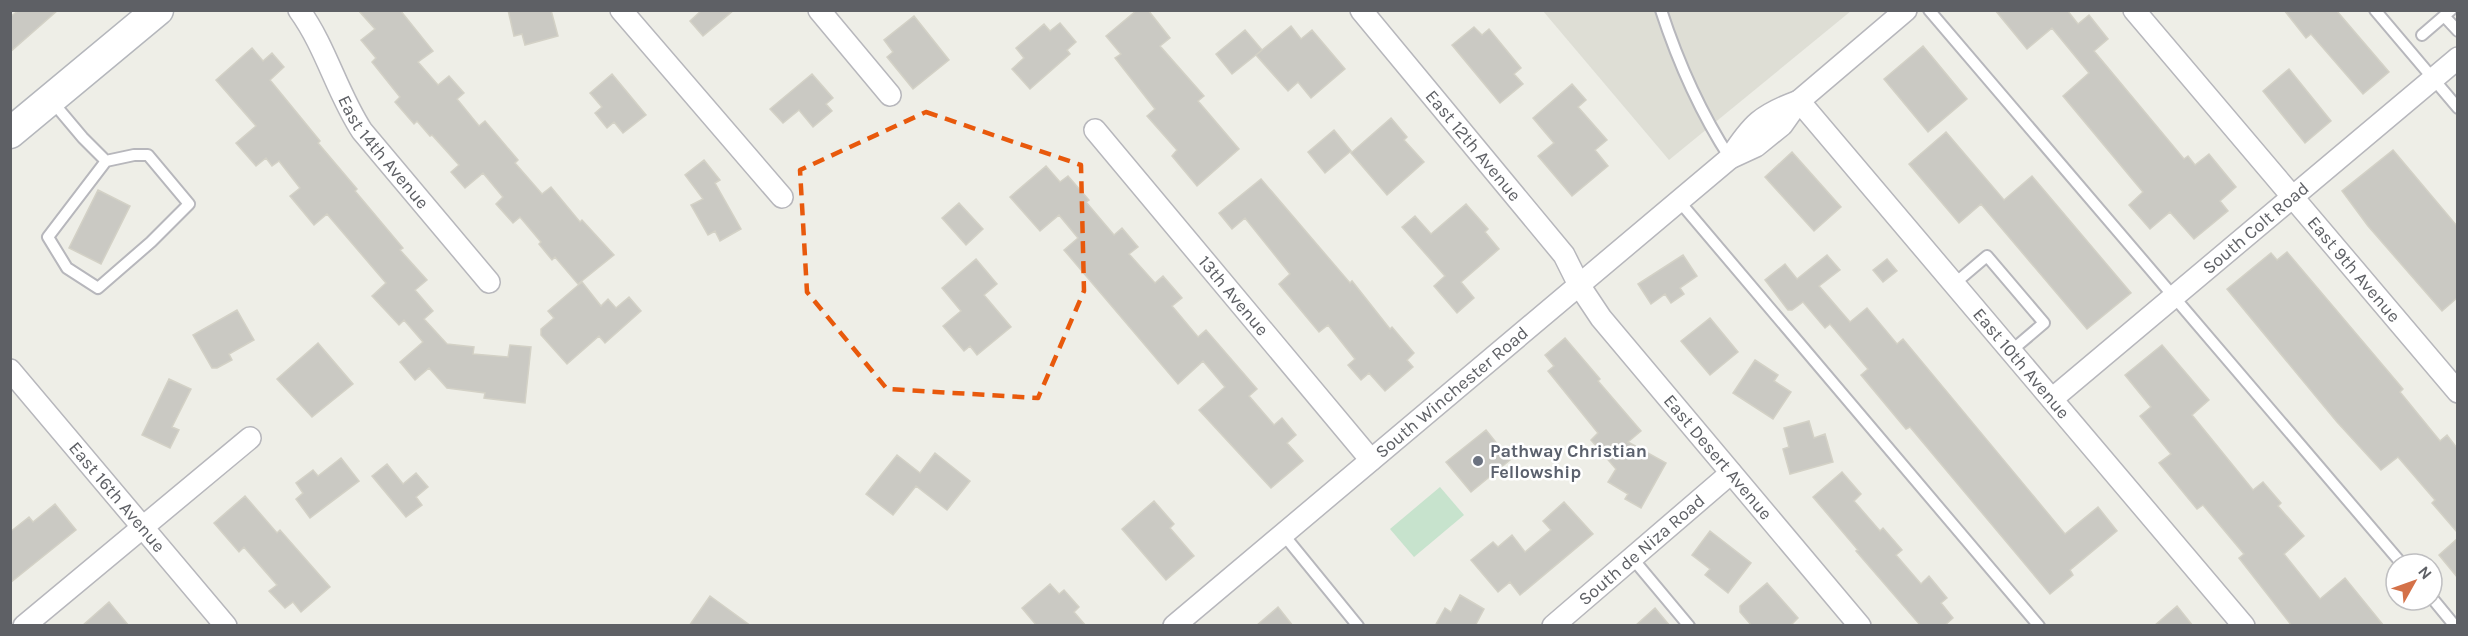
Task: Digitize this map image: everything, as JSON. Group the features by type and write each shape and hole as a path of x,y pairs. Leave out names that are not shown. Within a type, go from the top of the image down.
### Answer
{"main road":[{"path":"10,133 158,10"}],"street":[{"name":"East 14th Avenue","path":"298,10 316,38 348,109 362,131 489,282"},
{"path":"621,10 782,196"},
{"path":"819,10 890,95"},
{"name":"East 12th Avenue","path":"1361,10 1564,255 1579,285"},
{"name":"South Winchester Road","path":"1175,625 1730,158 1747,132 1771,111 1799,100 1906,10"},
{"name":"East 9th Avenue","path":"2134,10 2457,392"},
{"name":"South Colt Road","path":"2052,399 2456,62"},
{"name":"East 10th Avenue","path":"1799,100 2244,626"},
{"name":"13th Avenue","path":"1095,130 1371,460"},
{"name":"East Desert Avenue","path":"1579,285 1601,318 1860,626"},
{"name":"East 16th Avenue","path":"10,370 226,626"},
{"path":"24,626 250,438"},
{"name":"South de Niza Road","path":"1553,626 1731,473"}],"lane":[{"path":"1661,10 1695,97 1730,158"},
{"path":"1929,10 2392,552"},
{"path":"2375,10 2457,108"},
{"path":"2422,35 2447,13 2457,31"},
{"path":"51,100 106,161"},
{"path":"134,155 148,155 189,204 151,242 98,288 67,268 48,237 106,161 134,155"},
{"path":"1678,201 2038,626"},
{"path":"1954,284 1987,256 2037,314 2044,323 2011,351"},
{"path":"1283,534 1358,626"},
{"path":"1633,559 1689,626"},
{"path":"2444,612 2455,626"}],"highlighted area":[{"path":"926,112 1081,165 1084,291 1038,398 887,389 807,292 800,170"}],"shaded area":[{"path":"1543,11 1851,11 1669,160"}],"green space":[{"path":"1440,487 1464,515 1414,557 1390,529"}],"building":[{"path":"19,10 58,10 10,52 10,17"},
{"path":"358,10 400,10 433,51 418,62 438,85 449,76 464,93 457,99 479,126 485,121 518,160 515,163 542,194 551,187 580,222 582,220 614,255 578,284 555,257 552,260 539,244 541,242 520,217 513,223 496,204 503,197 483,173 465,188 451,172 459,165 432,135 430,136 417,121 414,124 395,102 400,97 372,62 376,58 361,40 375,29"},
{"path":"508,10 551,10 558,36 525,45 522,34 514,36"},
{"path":"702,10 734,10 703,36 690,21"},
{"path":"1137,10 1148,10 1170,38 1160,46 1204,96 1198,101 1239,149 1197,186 1172,156 1177,150 1147,116 1155,109 1115,58 1121,54 1106,36"},
{"path":"1995,10 2067,10 2078,24 2089,15 2108,39 2094,51 2184,159 2188,156 2195,165 2209,154 2236,187 2220,201 2228,211 2194,239 2170,212 2150,229 2129,205 2143,192 2063,96 2089,73 2052,28 2027,49"},
{"path":"2284,10 2336,10 2389,72 2363,94 2311,34 2306,38"},
{"path":"914,16 949,60 913,89 887,57 893,52 884,40"},
{"path":"1060,23 1076,42 1067,50 1070,54 1030,89 1012,69 1024,58 1016,48 1044,24 1050,31"},
{"path":"1291,26 1301,39 1312,30 1345,69 1311,98 1298,82 1288,91 1256,55"},
{"path":"1474,27 1482,35 1489,29 1521,68 1514,74 1523,84 1500,103 1452,45"},
{"path":"1245,30 1262,50 1232,74 1216,54"},
{"path":"1923,46 1967,99 1928,132 1884,79"},
{"path":"252,48 263,61 272,53 284,67 270,80 357,189 355,191 403,248 400,250 427,280 415,290 433,311 424,319 447,344 474,347 473,354 508,357 510,345 531,347 525,403 484,398 485,393 447,388 429,368 415,380 400,362 423,342 404,320 399,325 372,296 386,283 327,214 314,225 290,196 300,188 279,161 272,166 266,158 256,166 236,143 256,126 216,80"},
{"path":"2289,69 2331,121 2305,143 2263,91"},
{"path":"612,74 646,115 623,133 614,122 607,128 595,113 602,107 590,93"},
{"path":"812,74 833,98 826,104 832,111 813,127 799,110 783,123 770,109"},
{"path":"1572,84 1586,100 1578,107 1607,140 1595,150 1608,166 1572,196 1538,156 1554,143 1533,118"},
{"path":"1391,118 1407,137 1404,140 1424,162 1387,195 1351,153"},
{"path":"1334,130 1351,151 1325,173 1308,152"},
{"path":"1946,132 2004,200 2032,176 2131,293 2087,329 1981,204 1959,223 1909,164"},
{"path":"2393,150 2457,226 2457,298 2442,311 2368,226 2342,191"},
{"path":"1792,152 1841,207 1814,231 1765,177"},
{"path":"704,160 720,180 715,183 741,229 720,241 715,231 708,235 691,205 703,199 685,175"},
{"path":"1046,166 1060,182 1068,176 1089,200 1086,202 1114,235 1122,228 1138,247 1129,254 1155,283 1163,276 1182,298 1172,306 1198,337 1206,330 1257,389 1249,396 1274,425 1282,418 1296,435 1287,443 1303,461 1271,488 1199,410 1225,387 1203,361 1178,384 1064,250 1078,238 1059,215 1040,231 1010,197"},
{"path":"1261,179 1350,283 1352,281 1390,329 1392,327 1414,353 1407,360 1413,367 1385,391 1369,373 1361,380 1348,365 1355,359 1328,325 1319,332 1279,284 1290,274 1245,218 1232,229 1219,213"},
{"path":"98,190 130,206 101,264 69,248"},
{"path":"959,203 983,229 966,245 942,218"},
{"path":"1466,204 1488,229 1485,232 1499,249 1461,282 1474,298 1457,313 1434,286 1445,276 1402,227 1415,216 1431,234"},
{"path":"2287,252 2403,389 2400,392 2440,441 2447,435 2457,448 2457,532 2432,503 2435,500 2398,457 2381,470 2337,422 2227,289 2271,253 2277,260"},
{"path":"1683,255 1697,276 1680,288 1684,294 1671,303 1665,294 1651,304 1638,284"},
{"path":"1827,255 1840,270 1819,286 1850,322 1867,308 1897,344 1903,339 2065,534 2098,507 2117,531 2070,570 2073,575 2050,594 1910,427 1906,429 1861,375 1868,369 1830,324 1825,328 1803,302 1792,310 1788,310 1765,280 1785,264 1797,279"},
{"path":"976,259 997,284 984,295 1011,327 977,355 970,346 964,351 943,326 961,311 942,288"},
{"path":"1887,259 1897,271 1883,282 1873,270"},
{"path":"582,282 601,306 608,299 616,308 629,297 641,311 605,343 599,336 567,364 541,335 541,329 554,318 548,311"},
{"path":"237,310 254,340 229,354 232,360 217,368 212,368 193,335"},
{"path":"1710,318 1738,352 1710,375 1681,341"},
{"path":"1565,338 1641,431 1628,442 1666,463 1641,508 1625,499 1628,494 1608,482 1616,469 1591,440 1598,433 1548,371 1554,366 1545,355"},
{"path":"318,343 353,384 312,417 277,379"},
{"path":"2162,345 2209,400 2192,415 2253,490 2263,482 2281,503 2278,506 2304,536 2284,554 2320,599 2345,578 2384,626 2292,626 2239,558 2244,554 2203,505 2197,509 2159,463 2171,454 2140,416 2151,407 2125,375"},
{"path":"1755,360 1778,375 1774,381 1791,392 1773,419 1733,393"},
{"path":"169,379 191,389 172,427 179,430 170,448 142,435"},
{"path":"1809,421 1814,438 1825,434 1833,462 1790,474 1783,449 1789,447 1784,428"},
{"name":"Pathway Christian Fellowship","path":"1486,430 1510,460 1471,492 1446,462"},
{"path":"935,453 970,481 947,510 916,486 893,515 866,494 897,455 920,473"},
{"path":"341,458 359,481 310,518 296,499 303,493 296,483 313,470 318,476"},
{"path":"387,464 403,484 416,473 428,487 416,497 422,505 406,517 372,476"},
{"path":"1842,472 1861,494 1854,501 1880,531 1883,528 1902,550 1896,555 1921,584 1929,576 1947,598 1941,603 1953,618 1944,626 1921,626 1813,497"},
{"path":"245,496 277,533 280,530 330,587 301,612 293,602 285,608 269,591 277,585 244,547 239,552 214,523"},
{"path":"1154,501 1174,524 1170,528 1194,556 1166,580 1122,529"},
{"path":"1564,502 1593,534 1520,595 1510,582 1498,592 1471,560 1493,542 1498,547 1512,535 1525,552 1551,530 1543,521"},
{"path":"55,504 76,530 10,583 10,532 29,517 33,522"},
{"path":"1710,531 1751,563 1728,593 1705,575 1710,569 1692,555"},
{"path":"2457,539 2457,577 2444,561 2442,552"},
{"path":"1767,583 1798,618 1790,626 1752,626 1740,612 1740,606"},
{"path":"1050,584 1059,594 1064,590 1079,607 1074,612 1086,626 1037,626 1022,608"},
{"path":"1460,595 1484,609 1475,626 1435,626 1445,608 1451,612"},
{"path":"710,596 751,626 689,626"},
{"path":"109,602 129,626 82,626"},
{"path":"2177,606 2193,626 2154,626"},
{"path":"1278,607 1293,626 1256,626"},
{"path":"1655,608 1670,626 1635,626"}],"place":[{"name":"Pathway Christian Fellowship","path":"1478,461"}]}
